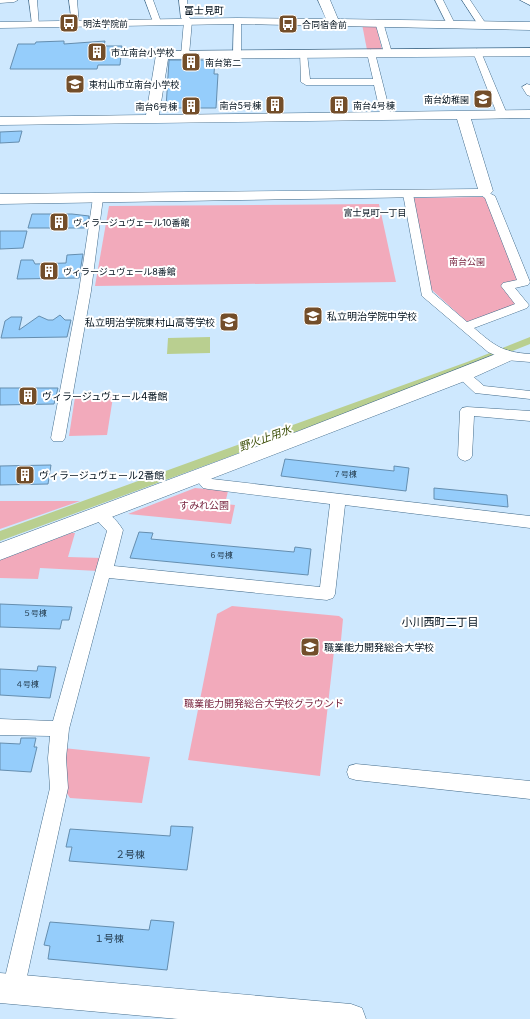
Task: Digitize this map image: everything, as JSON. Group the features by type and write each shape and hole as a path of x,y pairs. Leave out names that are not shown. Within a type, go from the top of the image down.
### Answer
{"street":[{"path":"0,1 14,0"},
{"path":"32,0 36,24"},
{"path":"73,0 76,23"},
{"path":"150,0 157,22"},
{"path":"183,0 185,18 188,21 185,55"},
{"path":"324,0 333,22"},
{"path":"442,0 451,24"},
{"path":"466,0 482,24"},
{"path":"1,28 36,24 188,21 379,22 530,26"},
{"path":"237,21 237,54"},
{"path":"379,22 388,53"},
{"path":"477,52 502,114"},
{"path":"152,119 160,58 162,55 530,52"},
{"path":"370,53 386,116"},
{"path":"303,54 306,82 378,82"},
{"path":"0,121 530,114"},
{"path":"463,115 486,191 483,193"},
{"path":"0,199 483,193 490,196 524,282 507,286 523,305 465,327"},
{"path":"408,194 426,293 465,327 500,353 530,358"},
{"path":"58,438 85,291 98,198"},
{"path":"0,552 463,375 500,353"},
{"path":"463,375 480,390 530,395"},
{"path":"465,456 467,411 530,416"},
{"path":"200,476 208,484 530,522"},
{"path":"105,571 327,594 338,499"},
{"path":"99,514 116,530 60,729 57,744 57,775 59,788 6,989 351,1019"},
{"path":"0,726 60,729"},
{"path":"356,772 530,790"}],"green space":[{"path":"362,24 376,24 382,50 367,50"},
{"name":"南台公園","path":"413,198 487,198 520,280 502,285 518,304 468,323 431,289"},
{"path":"379,204 396,282 95,286 109,206"},
{"path":"75,397 113,397 107,435 69,436"},
{"name":"すみれ公園","path":"195,488 228,491 225,504 235,505 231,524 128,514"},
{"path":"0,501 80,501 0,529"},
{"path":"71,533 75,533 68,557 102,558 98,571 40,568 38,579 0,578 0,560"},
{"name":"職業能力開発総合大学校グラウンド","path":"232,606 339,616 343,619 341,640 334,651 320,776 188,760 217,614"},
{"path":"63,748 150,757 142,803 70,798 64,789"}],"shaded area":[{"path":"210,337 210,353 167,354 168,338"}],"building":[{"path":"64,41 64,44 105,41 104,46 122,46 120,65 98,65 97,69 10,69 18,44"},
{"path":"169,60 215,60 214,74 218,74 216,108 166,108"},
{"path":"22,131 19,142 0,143 0,132"},
{"name":"ヴィラージュヴェール10番館","path":"32,214 72,214 89,216 87,228 28,228"},
{"path":"0,231 27,231 23,248 0,249"},
{"name":"ヴィラージュヴェール8番館","path":"83,254 79,278 17,279 21,260 33,260 35,264 66,263 67,255"},
{"path":"60,315 65,320 71,320 67,337 1,338 5,321 11,317 22,317 19,330 39,316 48,320 53,320"},
{"name":"ヴィラージュヴェール4番館","path":"0,388 58,388 54,404 0,405"},
{"path":"285,459 394,471 394,466 409,468 406,491 281,476"},
{"name":"ヴィラージュヴェール2番館","path":"51,465 48,484 0,485 0,466"},
{"path":"434,488 507,495 508,507 434,499"},
{"path":"139,532 153,533 151,539 294,552 295,547 311,549 308,575 130,558"},
{"path":"0,604 72,607 69,620 62,620 60,629 0,627"},
{"path":"38,666 56,667 50,698 0,695 0,669 37,671"},
{"path":"21,738 36,738 34,747 37,747 31,772 0,770 0,743 20,744"},
{"path":"171,826 193,827 187,870 69,861 72,847 66,847 70,829 170,836"},
{"path":"151,920 174,922 167,970 48,959 50,946 44,945 50,922 149,930"}],"waterway":[{"name":"野火止用水","path":"0,536 471,364 530,340"}],"place":[{"name":"明法学院前","path":"69,23"},
{"name":"合同宿舎前","path":"288,24"},
{"name":"市立南台小学校","path":"97,52"},
{"name":"南台第二","path":"191,62"},
{"name":"東村山市立南台小学校","path":"75,84"},
{"name":"南台幼稚園","path":"483,99"},
{"name":"南台5号棟","path":"275,105"},
{"name":"南台4号棟","path":"339,105"},
{"name":"南台6号棟","path":"191,106"},
{"name":"ヴィラージュヴェール10番館","path":"59,222"},
{"name":"ヴィラージュヴェール8番館","path":"49,271"},
{"name":"私立明治学院中学校","path":"313,316"},
{"name":"私立明治学院東村山高等学校","path":"229,322"},
{"name":"ヴィラージュヴェール4番館","path":"28,396"},
{"name":"ヴィラージュヴェール2番館","path":"25,475"},
{"name":"職業能力開発総合大学校","path":"310,647"}],"district":[{"name":"富士見町","path":"204,10"},
{"name":"富士見町一丁目","path":"375,212"},
{"name":"小川西町二丁目","path":"440,622"}]}
